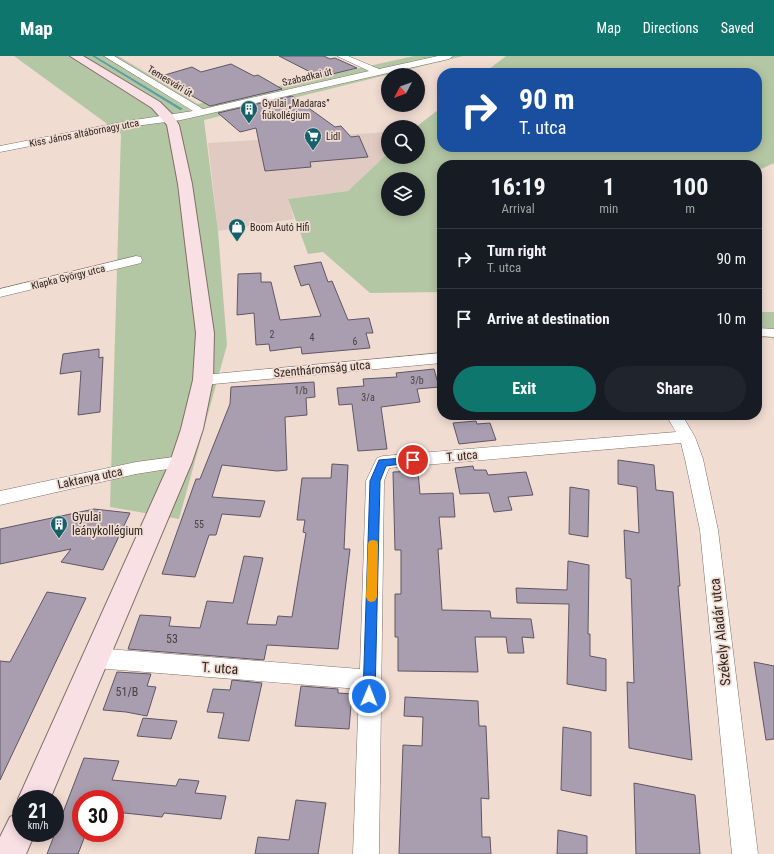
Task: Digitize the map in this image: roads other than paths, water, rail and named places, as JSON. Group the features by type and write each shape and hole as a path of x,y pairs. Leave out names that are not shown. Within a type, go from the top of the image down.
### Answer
{"street":[{"path":"38,790 181,462 192,429 203,380 205,333 187,200 178,146 172,125 169,118 156,105 75,56"},
{"name":"Temesvári út","path":"108,56 201,112"},
{"path":"341,56 378,72"},
{"name":"Szabadkai út","path":"169,118 449,56"},
{"name":"Kiss János altábornagy utca","path":"0,149 128,124 169,118"},
{"name":"Klapka György utca","path":"0,293 136,260"},
{"path":"762,332 774,333"},
{"name":"Szentháromság utca","path":"203,380 437,358"},
{"name":"Székely Aladár utca","path":"677,420 687,437 694,459 709,530 745,854"},
{"name":"T. utca","path":"366,854 375,481 382,462 687,437"},
{"name":"Laktanya utca","path":"0,498 136,468 181,462"},
{"name":"T. utca","path":"95,658 369,680"},
{"path":"9,854 15,842"}],"waterway":[{"path":"93,56 181,109"}],"place":[{"name":"Gyulai „Madaras” fiúkollégium","path":"249,124"},
{"name":"Lidl","path":"313,151"},
{"name":"Boom Autó Hifi","path":"237,242"},
{"name":"Gyulai leánykollégium","path":"59,539"}]}
